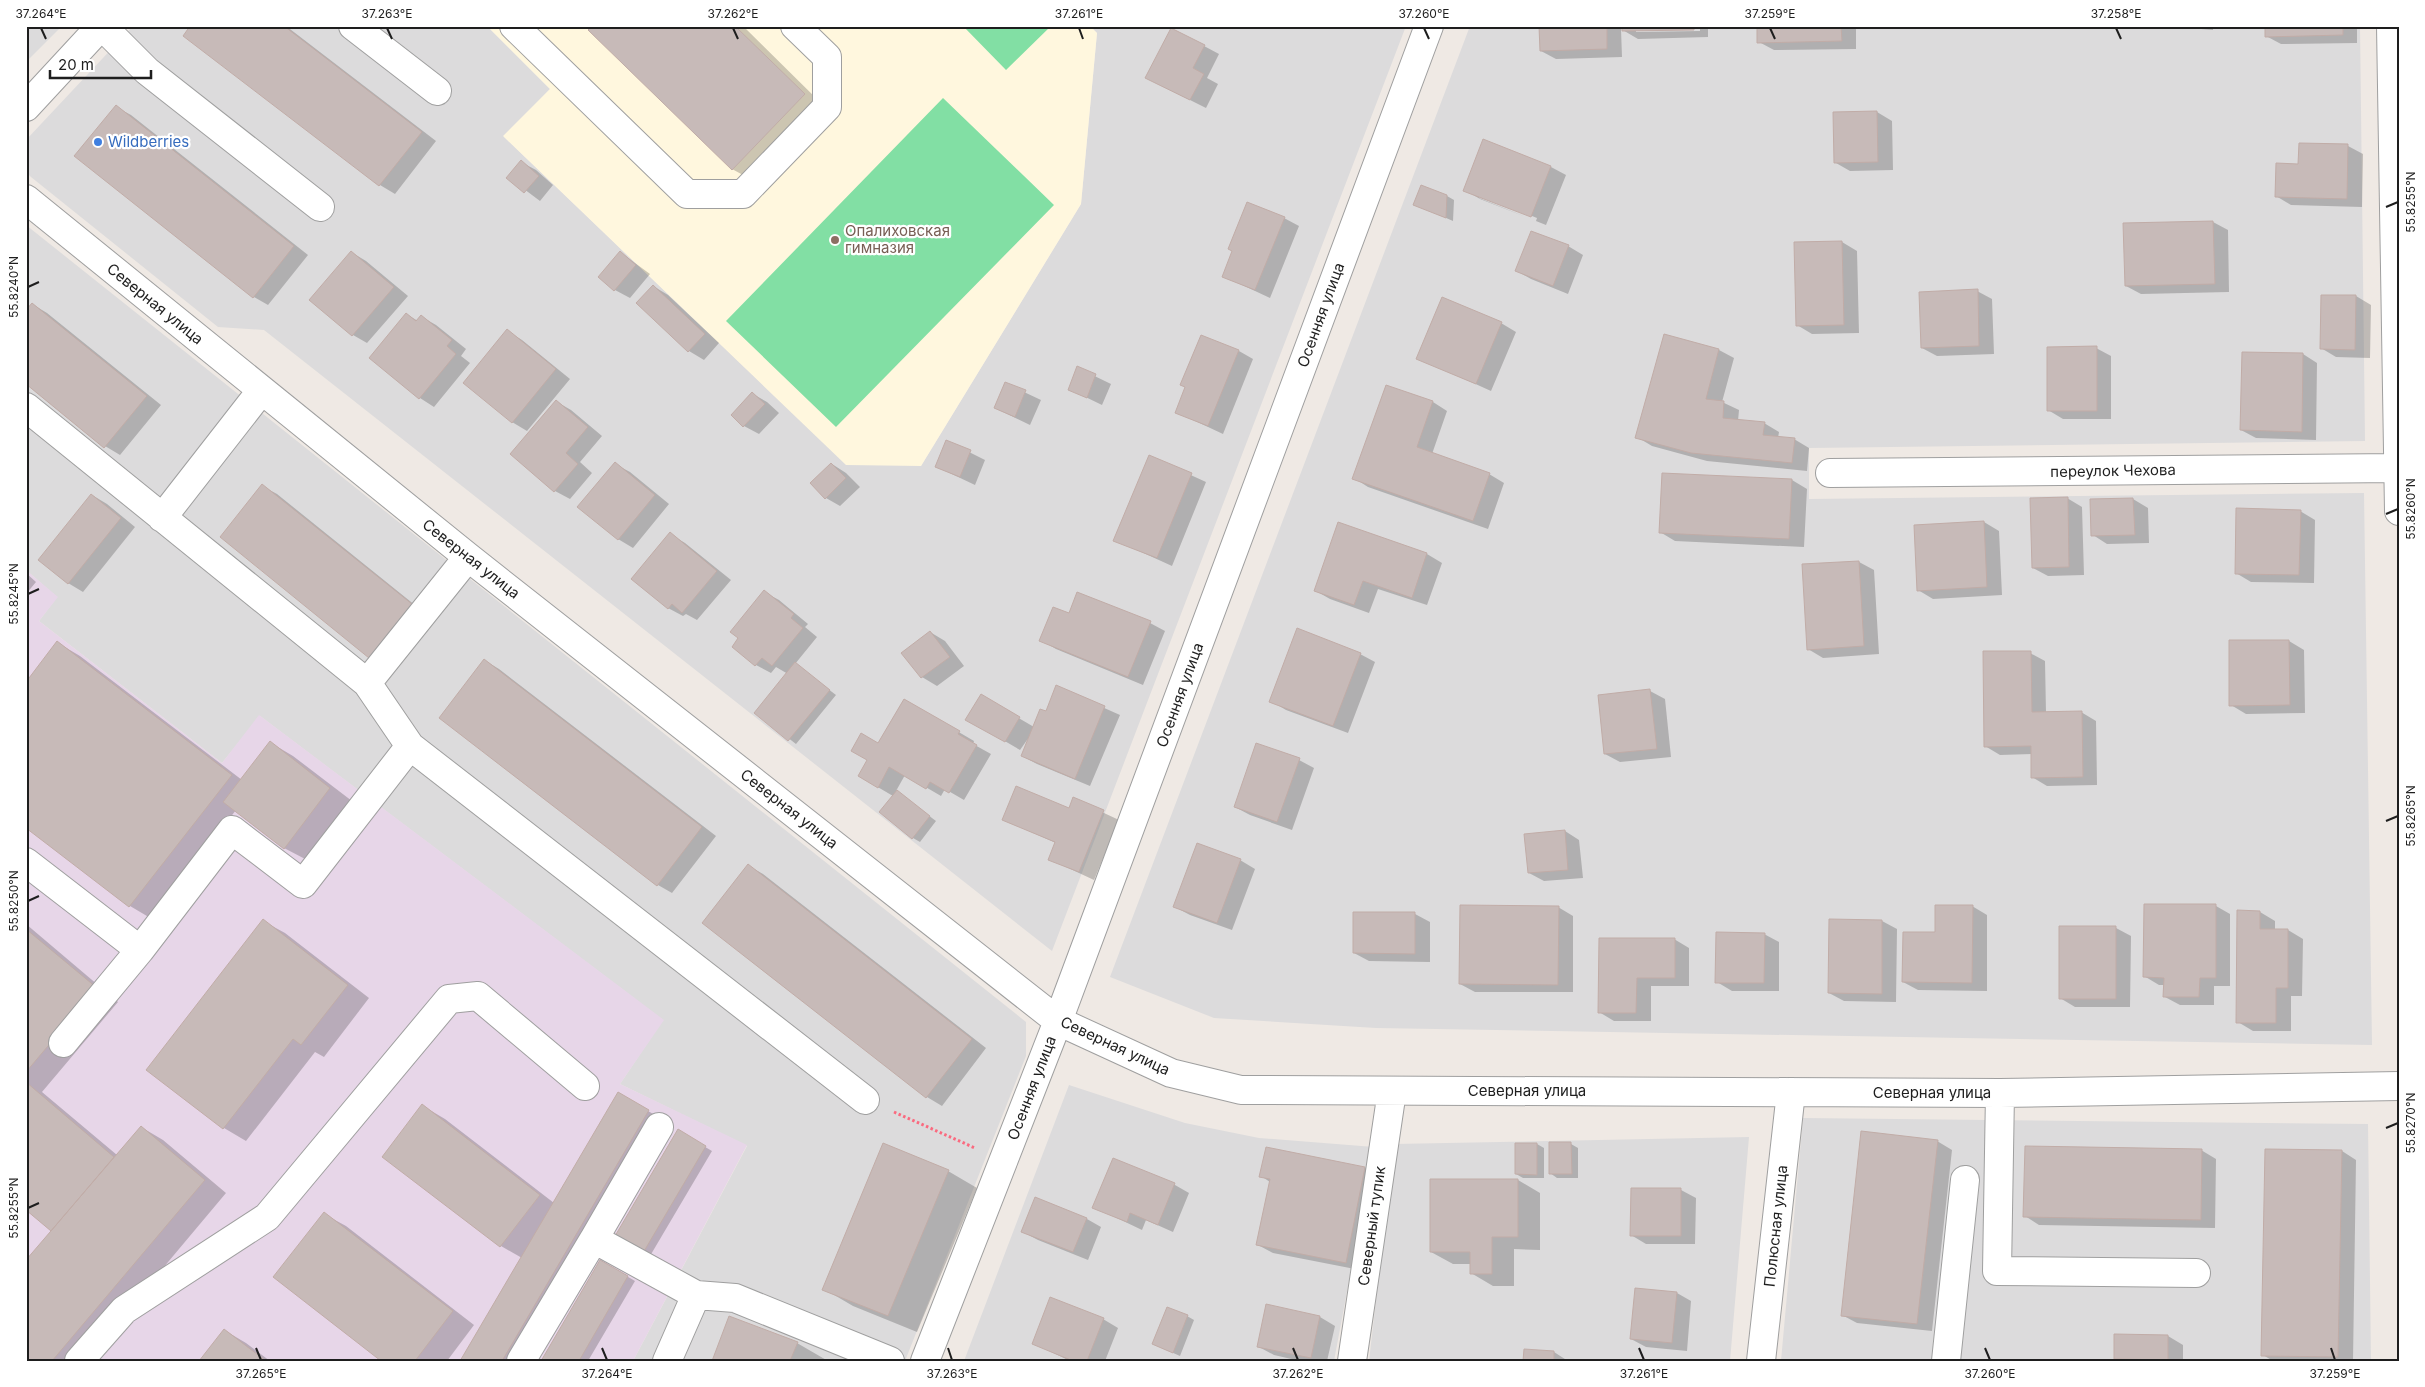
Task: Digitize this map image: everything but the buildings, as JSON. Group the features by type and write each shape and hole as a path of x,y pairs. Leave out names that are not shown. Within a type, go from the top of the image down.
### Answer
{"street":[{"path":"29,99 102,26 147,71 320,207"},
{"path":"353,26 437,91"},
{"path":"514,26 687,194 742,194 827,107 826,57 795,26"},
{"name":"Осенняя улица","path":"925,1361 1058,1021 1430,26"},
{"path":"2391,26 2399,511"},
{"name":"Северная улица","path":"26,199 468,557 1058,1021 1171,1073 1241,1090 2000,1093 2399,1086"},
{"path":"162,518 261,391"},
{"path":"26,407 367,683 410,746 865,1100"},
{"name":"переулок Чехова","path":"1830,473 2397,468"},
{"path":"367,683 468,557"},
{"path":"63,1043 140,950 232,830 303,884 410,746"},
{"path":"26,862 140,950"},
{"path":"79,1361 124,1310 267,1217 449,999 478,996 585,1086"},
{"name":"Северный тупик","path":"1352,1361 1392,1091"},
{"name":"Полюсная улица","path":"1761,1361 1791,1092"},
{"path":"2000,1093 1997,1271 2196,1274"},
{"path":"521,1361 659,1127"},
{"path":"1946,1361 1966,1180"},
{"path":"594,1239 696,1295 735,1298 890,1361"},
{"path":"667,1361 696,1295"}],"path":[{"path":"865,1100 1003,1160"}],"shaded area":[{"path":"26,26 62,26 26,62"},
{"path":"133,26 487,26 550,89 504,137 781,402 921,466 1081,204 1097,33 1090,26 1406,26 1052,951 264,330 218,327 26,172 26,140"},
{"name":"Опалиховская гимназия","path":"487,26 1090,26 1097,33 1081,204 921,466 846,465 503,136 550,89"},
{"path":"1470,26 2360,26 2365,441 1809,448 1809,499 2364,493 2372,1045 1376,1028 1214,1018 1110,977"},
{"path":"26,225 1026,1022 1026,1056 905,1361 633,1361 747,1146 620,1084 663,1020 260,716 222,763 39,621 57,597 26,570"},
{"path":"26,570 58,597 39,621 222,763 259,715 664,1020 620,1084 747,1145 633,1361 26,1361"},
{"path":"1069,1085 1185,1123 1259,1138 1374,1147 1334,1361 964,1361"},
{"path":"1803,1118 2368,1124 2371,1361 1781,1361"},
{"path":"1749,1137 1730,1361 1369,1361 1394,1144"}],"green space":[{"path":"963,26 1051,26 1006,70"},
{"path":"943,98 1054,205 836,427 726,321"}],"place":[{"name":"Wildberries","path":"98,142"},
{"name":"Опалиховская гимназия","path":"835,240"}]}
